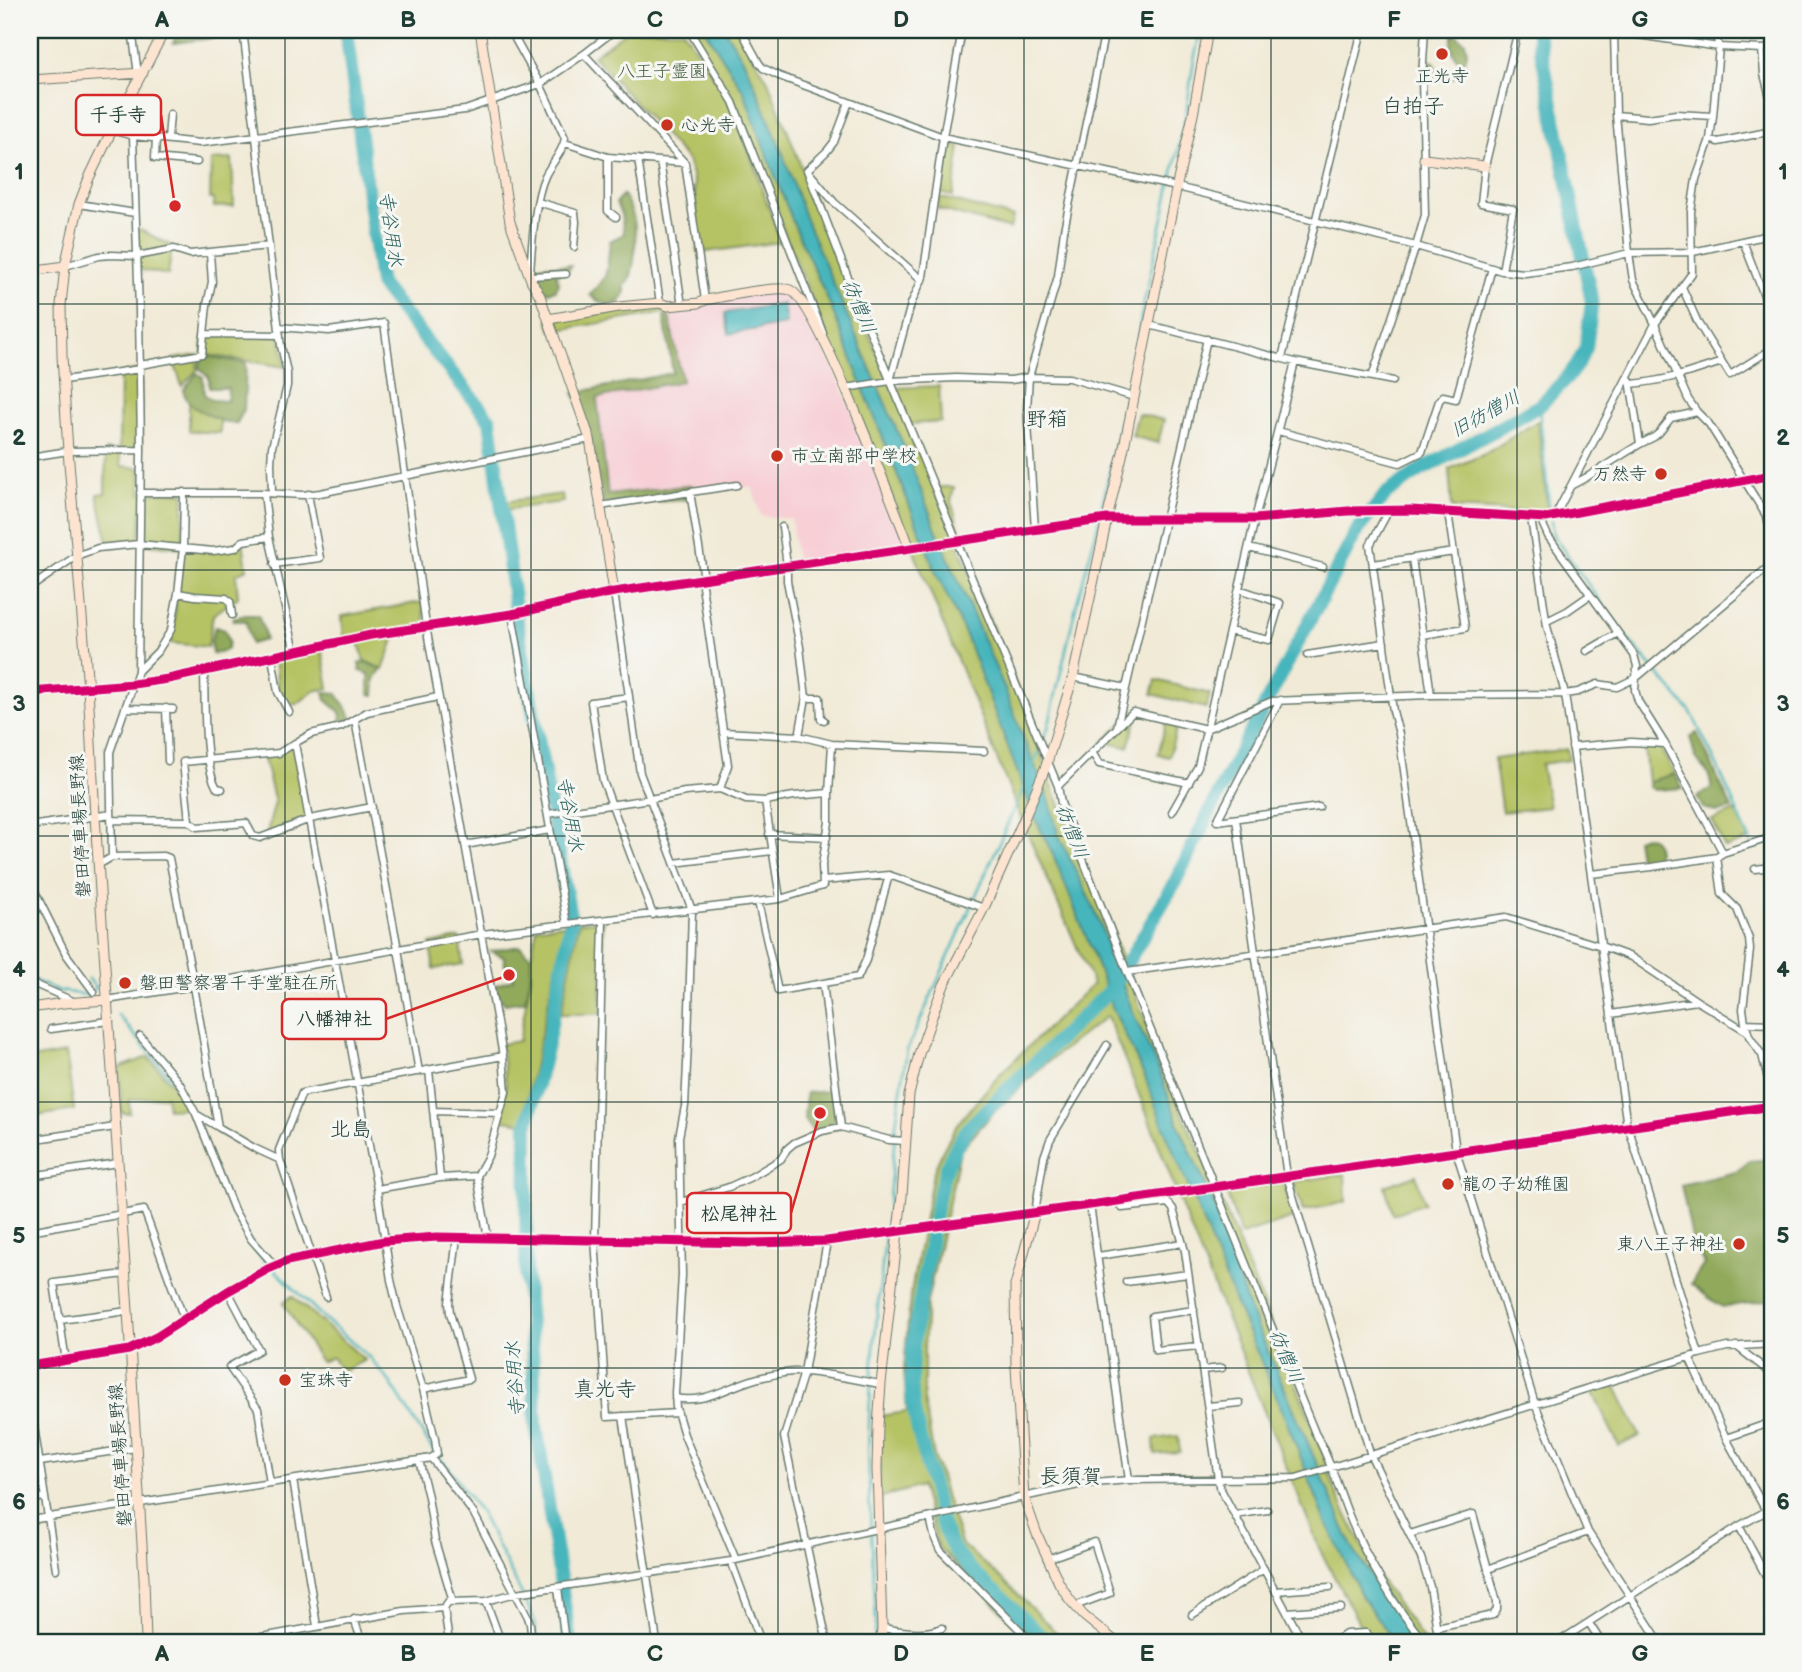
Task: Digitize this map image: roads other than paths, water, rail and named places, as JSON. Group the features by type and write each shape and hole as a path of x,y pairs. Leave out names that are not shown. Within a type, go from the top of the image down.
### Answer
{"street":[{"path":"30,80 140,74 132,30"},
{"name":"磐田停車場長野線","path":"146,1642 116,1127 108,1021 100,997 98,865 88,688 68,451 61,305 65,265 79,204 112,130 165,30"},
{"path":"243,30 279,331 287,372 272,447 268,493 269,537 295,652"},
{"path":"480,30 510,222 548,319 590,439 640,773 692,910 685,1106 679,1137 682,1241 675,1398 684,1435 734,1561 761,1642"},
{"path":"510,30 540,84 565,138 565,143 544,178 538,202 530,275"},
{"path":"112,130 132,136 200,143 465,110 540,84 615,30"},
{"path":"689,30 733,102 826,342 912,547"},
{"path":"741,30 763,68 943,137 1177,187 1315,220 1502,271 1525,273 1572,267 1629,253 1693,252 1772,232"},
{"path":"889,382 911,304 922,281 962,30"},
{"path":"1035,529 1027,409 1028,377 1058,276 1064,230 1105,30"},
{"path":"881,1642 883,1628 877,1469 881,1384 899,1230 909,1095 919,1054 944,985 984,908 1024,819 1046,763 1073,677 1194,115 1208,30"},
{"path":"1282,358 1362,30"},
{"path":"1372,377 1425,215 1422,77 1425,30"},
{"path":"1502,271 1513,209 1482,203 1485,166 1517,30"},
{"path":"1604,30 1718,47 1772,48"},
{"path":"1699,1354 1627,1126 1564,694 1546,621 1545,517 1572,485 1655,324 1692,272 1691,212 1696,179 1710,139 1713,116 1718,47 1714,30"},
{"path":"1614,31 1616,116 1633,280 1688,399 1709,424 1767,517 1772,537"},
{"path":"1762,49 1764,74 1772,105"},
{"path":"584,54 685,163 705,300"},
{"path":"807,170 834,142 849,102"},
{"path":"168,139 170,114"},
{"path":"1616,116 1713,116"},
{"path":"1710,139 1718,142 1772,131"},
{"path":"112,857 110,752 138,671 141,450 132,136"},
{"path":"156,138 155,158 197,162"},
{"path":"565,143 608,157 685,163"},
{"path":"608,157 608,211 616,217"},
{"path":"638,159 660,303"},
{"path":"1424,159 1485,166"},
{"path":"660,161 682,305"},
{"path":"807,170 834,202 922,281"},
{"path":"807,170 889,382 1046,763 1058,786 1061,803 1213,1186 1351,1521 1386,1589 1425,1642"},
{"path":"538,202 575,213 574,247"},
{"path":"79,204 135,213"},
{"path":"1743,241 1772,316"},
{"path":"30,271 99,256 137,256 174,249 190,254 210,253 269,246"},
{"path":"64,380 202,354 212,282 210,253"},
{"path":"1278,431 1400,463 1422,452 1438,401 1443,396 1456,399 1492,268"},
{"path":"530,275 566,274"},
{"path":"1682,287 1698,324 1730,375 1772,349"},
{"path":"548,319 619,307 660,303 667,306 682,305 787,289 794,291 799,297 826,342"},
{"path":"204,334 329,331 384,323 426,626 503,1056 506,1092 488,1156 477,1177 488,1238"},
{"path":"1149,325 1295,362 1393,381"},
{"path":"1116,729 1207,339"},
{"path":"1172,812 1198,766 1255,519 1295,362"},
{"path":"1631,384 1678,377 1722,362"},
{"path":"1628,376 1640,444"},
{"path":"846,388 956,378 1069,378 1134,397"},
{"path":"1572,485 1659,433 1671,418 1697,412"},
{"path":"140,493 308,494 590,439"},
{"path":"30,457 68,451 141,450"},
{"path":"30,692 133,684 204,672 371,635 512,614 614,592 1107,519 1255,519 1389,510 1545,517 1772,475"},
{"path":"600,506 737,485"},
{"path":"138,671 166,640 171,630 183,548 184,492"},
{"path":"691,492 728,765 720,789"},
{"path":"274,564 320,558 308,494"},
{"path":"1389,510 1370,545 1457,1151 1535,1404 1588,1532 1660,1642"},
{"path":"1423,635 1465,628 1448,512"},
{"path":"1545,517 1548,536 1634,655 1638,701 1665,744 1720,855 1723,894 1737,909 1751,950 1743,1009 1745,1023 1762,1055 1772,1094"},
{"path":"782,527 787,581 800,647 806,698 799,736"},
{"path":"30,588 76,556 98,548 139,544 214,551 236,548 243,541 269,537"},
{"path":"1249,548 1323,567"},
{"path":"1373,564 1454,552"},
{"path":"1412,558 1431,695"},
{"path":"1058,786 1133,712 1206,729 1280,700 1564,694 1598,684 1617,687 1636,678 1772,564"},
{"path":"1229,631 1269,640 1280,603 1239,589"},
{"path":"178,593 226,598 230,601 232,615"},
{"path":"1546,621 1590,595"},
{"path":"512,614 567,923"},
{"path":"1587,651 1618,633"},
{"path":"1307,655 1384,643"},
{"path":"272,657 280,697 289,712"},
{"path":"204,672 208,760 214,783 217,788 222,789"},
{"path":"1073,677 1126,688"},
{"path":"189,821 183,762 279,753 311,734 341,727 367,712 438,697"},
{"path":"629,697 591,702 603,781 653,915"},
{"path":"806,698 820,698 821,719 824,720"},
{"path":"1280,700 1217,821 1319,807"},
{"path":"125,708 169,708 168,761"},
{"path":"355,720 419,1072"},
{"path":"723,732 799,736 832,744 984,751"},
{"path":"1572,747 1631,742 1665,744"},
{"path":"30,1520 419,1460 437,1454 423,1390 397,1307 295,743"},
{"path":"30,1008 194,986 482,934 758,902 817,889 823,886 822,866 829,822 832,744"},
{"path":"1092,752 1099,764 1189,783"},
{"path":"548,814 720,789 746,800 765,802 829,793"},
{"path":"765,802 780,899"},
{"path":"30,826 95,816 189,821 197,827 246,823 253,836 260,838 310,819 372,807"},
{"path":"1236,818 1287,1176 1371,1456 1421,1558 1430,1587 1439,1642"},
{"path":"465,845 551,830"},
{"path":"769,834 827,837"},
{"path":"1591,874 1720,855 1772,837"},
{"path":"674,863 772,851"},
{"path":"98,865 112,857 169,858 218,1127"},
{"path":"1755,869 1772,867"},
{"path":"823,881 889,876 984,908"},
{"path":"758,902 778,991 858,977 866,961 889,876"},
{"path":"30,882 60,944 100,997"},
{"path":"1128,972 1506,917 1632,957 1748,1032"},
{"path":"603,920 595,1239 607,1417 678,1413"},
{"path":"30,982 74,1002"},
{"path":"823,983 841,1127"},
{"path":"1611,1014 1697,1001"},
{"path":"51,1029 108,1021"},
{"path":"1745,1023 1772,1024"},
{"path":"140,1036 180,1084 196,1114 234,1210 272,1268"},
{"path":"1107,1045 1050,1140 1044,1157 1035,1212 1015,1286 1024,1497 1059,1583 1075,1606 1102,1633 1116,1642"},
{"path":"326,1297 280,1160 282,1139 302,1093 503,1056"},
{"path":"429,1070 440,1178"},
{"path":"30,1366 130,1350 158,1336 228,1291 287,1261 384,1241 457,1237 775,1243 827,1241 1627,1126 1772,1108"},
{"path":"433,1111 500,1113"},
{"path":"196,1114 280,1160"},
{"path":"30,1140 116,1127"},
{"path":"681,1202 751,1177 781,1159 794,1143 822,1130 841,1127 889,1140 906,1140"},
{"path":"30,1176 118,1163"},
{"path":"377,1189 440,1178 477,1177"},
{"path":"1116,1201 1122,1208 1168,1203 1173,1209 1183,1243 1219,1486 1303,1642"},
{"path":"1090,1205 1129,1480"},
{"path":"30,1231 144,1210 184,1320"},
{"path":"423,1390 469,1379 449,1303 457,1237"},
{"path":"827,1241 804,1372 784,1437 827,1642"},
{"path":"1098,1256 1183,1243"},
{"path":"66,1361 54,1283 125,1274"},
{"path":"1126,1282 1188,1274"},
{"path":"228,1291 259,1350 229,1367 258,1409 270,1483"},
{"path":"1194,1310 1152,1316 1156,1350 1199,1346"},
{"path":"60,1320 128,1311"},
{"path":"236,1642 354,1619 486,1601 516,1593 734,1561 1083,1484 1129,1480 1296,1478 1699,1354 1736,1346 1772,1344"},
{"path":"1736,1346 1772,1374"},
{"path":"1558,1642 1738,1526 1769,1510 1726,1438 1689,1357"},
{"path":"1202,1370 1222,1368"},
{"path":"675,1398 699,1400 761,1377 804,1372 881,1384"},
{"path":"1208,1406 1240,1403"},
{"path":"623,1416 657,1642"},
{"path":"30,1420 33,1420 56,1569"},
{"path":"1726,1438 1772,1422"},
{"path":"40,1462 136,1448"},
{"path":"431,1458 474,1514 528,1617 532,1642"},
{"path":"419,1460 435,1541 452,1598 446,1605 449,1642"},
{"path":"293,1479 317,1626"},
{"path":"30,1499 45,1497"},
{"path":"1235,1515 1267,1510"},
{"path":"1410,1534 1473,1514 1497,1609 1493,1615 1437,1627"},
{"path":"930,1518 940,1550 1032,1642"},
{"path":"1738,1526 1772,1587"},
{"path":"1488,1569 1588,1532"},
{"path":"1047,1559 1094,1542 1110,1593 1075,1606"},
{"path":"1192,1615 1264,1569"},
{"path":"1276,1591 1330,1587"},
{"path":"558,1588 565,1642"},
{"path":"486,1601 501,1642"},
{"path":"1287,1612 1340,1608"},
{"path":"354,1619 362,1642"},
{"path":"1589,1623 1601,1642"},
{"path":"883,1628 920,1633 942,1628"},
{"path":"1334,1642 1346,1634 1366,1633 1374,1642"},
{"path":"1768,1642 1772,1638"}],"water":[{"path":"705,30 725,30 744,61 757,90 806,220 1004,687 1050,802 1058,834 1095,911 1180,1128 1213,1201 1248,1306 1353,1549 1416,1642 1394,1641 1363,1599 1326,1522 1145,1077 1113,1009 1054,857 1034,816 966,636 935,570 831,307 795,227 744,92"},
{"path":"783,304 786,324 729,334 725,313"}],"waterway":[{"name":"寺谷用水","path":"346,30 380,284 490,420 517,622 571,921 547,1045 527,1126 526,1276 536,1425 570,1642"},
{"path":"1042,742 1048,728 1096,532 1186,114 1201,30"},
{"name":"旧彷僧川","path":"1047,1642 996,1592 990,1590 950,1543 940,1517 917,1426 912,1393 914,1339 941,1185 952,1155 970,1126 1113,987 1174,884 1227,777 1358,529 1387,493 1421,470 1539,406 1567,378 1586,348 1592,302 1537,30"},
{"path":"1539,406 1550,513"},
{"path":"1551,520 1553,535 1622,632 1691,712 1753,848 1772,842"},
{"path":"1033,765 1040,749"},
{"path":"886,1231 896,1124 907,1050 1024,787"},
{"path":"30,871 35,885"},
{"path":"30,979 59,991 87,995 96,988 88,978"},
{"path":"118,1015 174,1082"},
{"path":"188,1105 229,1206"},
{"path":"232,1212 257,1253 270,1266"},
{"path":"874,1642 876,1621 869,1423 885,1237"},
{"path":"275,1270 368,1356 390,1382 434,1452 449,1468 481,1514 531,1612 537,1642"}],"place":[{"name":"正光寺","path":"1442,54"},
{"name":"心光寺","path":"667,125"},
{"name":"千手寺","path":"175,206"},
{"name":"市立南部中学校","path":"777,456"},
{"name":"万然寺","path":"1661,474"},
{"name":"八幡神社","path":"509,975"},
{"name":"磐田警察署千手堂駐在所","path":"125,983"},
{"name":"松尾神社","path":"820,1113"},
{"name":"龍の子幼稚園","path":"1448,1184"},
{"name":"東八王子神社","path":"1739,1244"},
{"name":"宝珠寺","path":"285,1380"}],"district":[{"name":"白拍子","path":"1413,106"},
{"name":"野箱","path":"1047,419"},
{"name":"北島","path":"351,1129"},
{"name":"真光寺","path":"605,1389"},
{"name":"長須賀","path":"1071,1476"}],"park label":[{"name":"八王子霊園","path":"662,71"}],"water label":[{"name":"彷僧川","path":"860,306"},
{"name":"彷僧川","path":"1073,831"},
{"name":"彷僧川","path":"1287,1356"}]}
